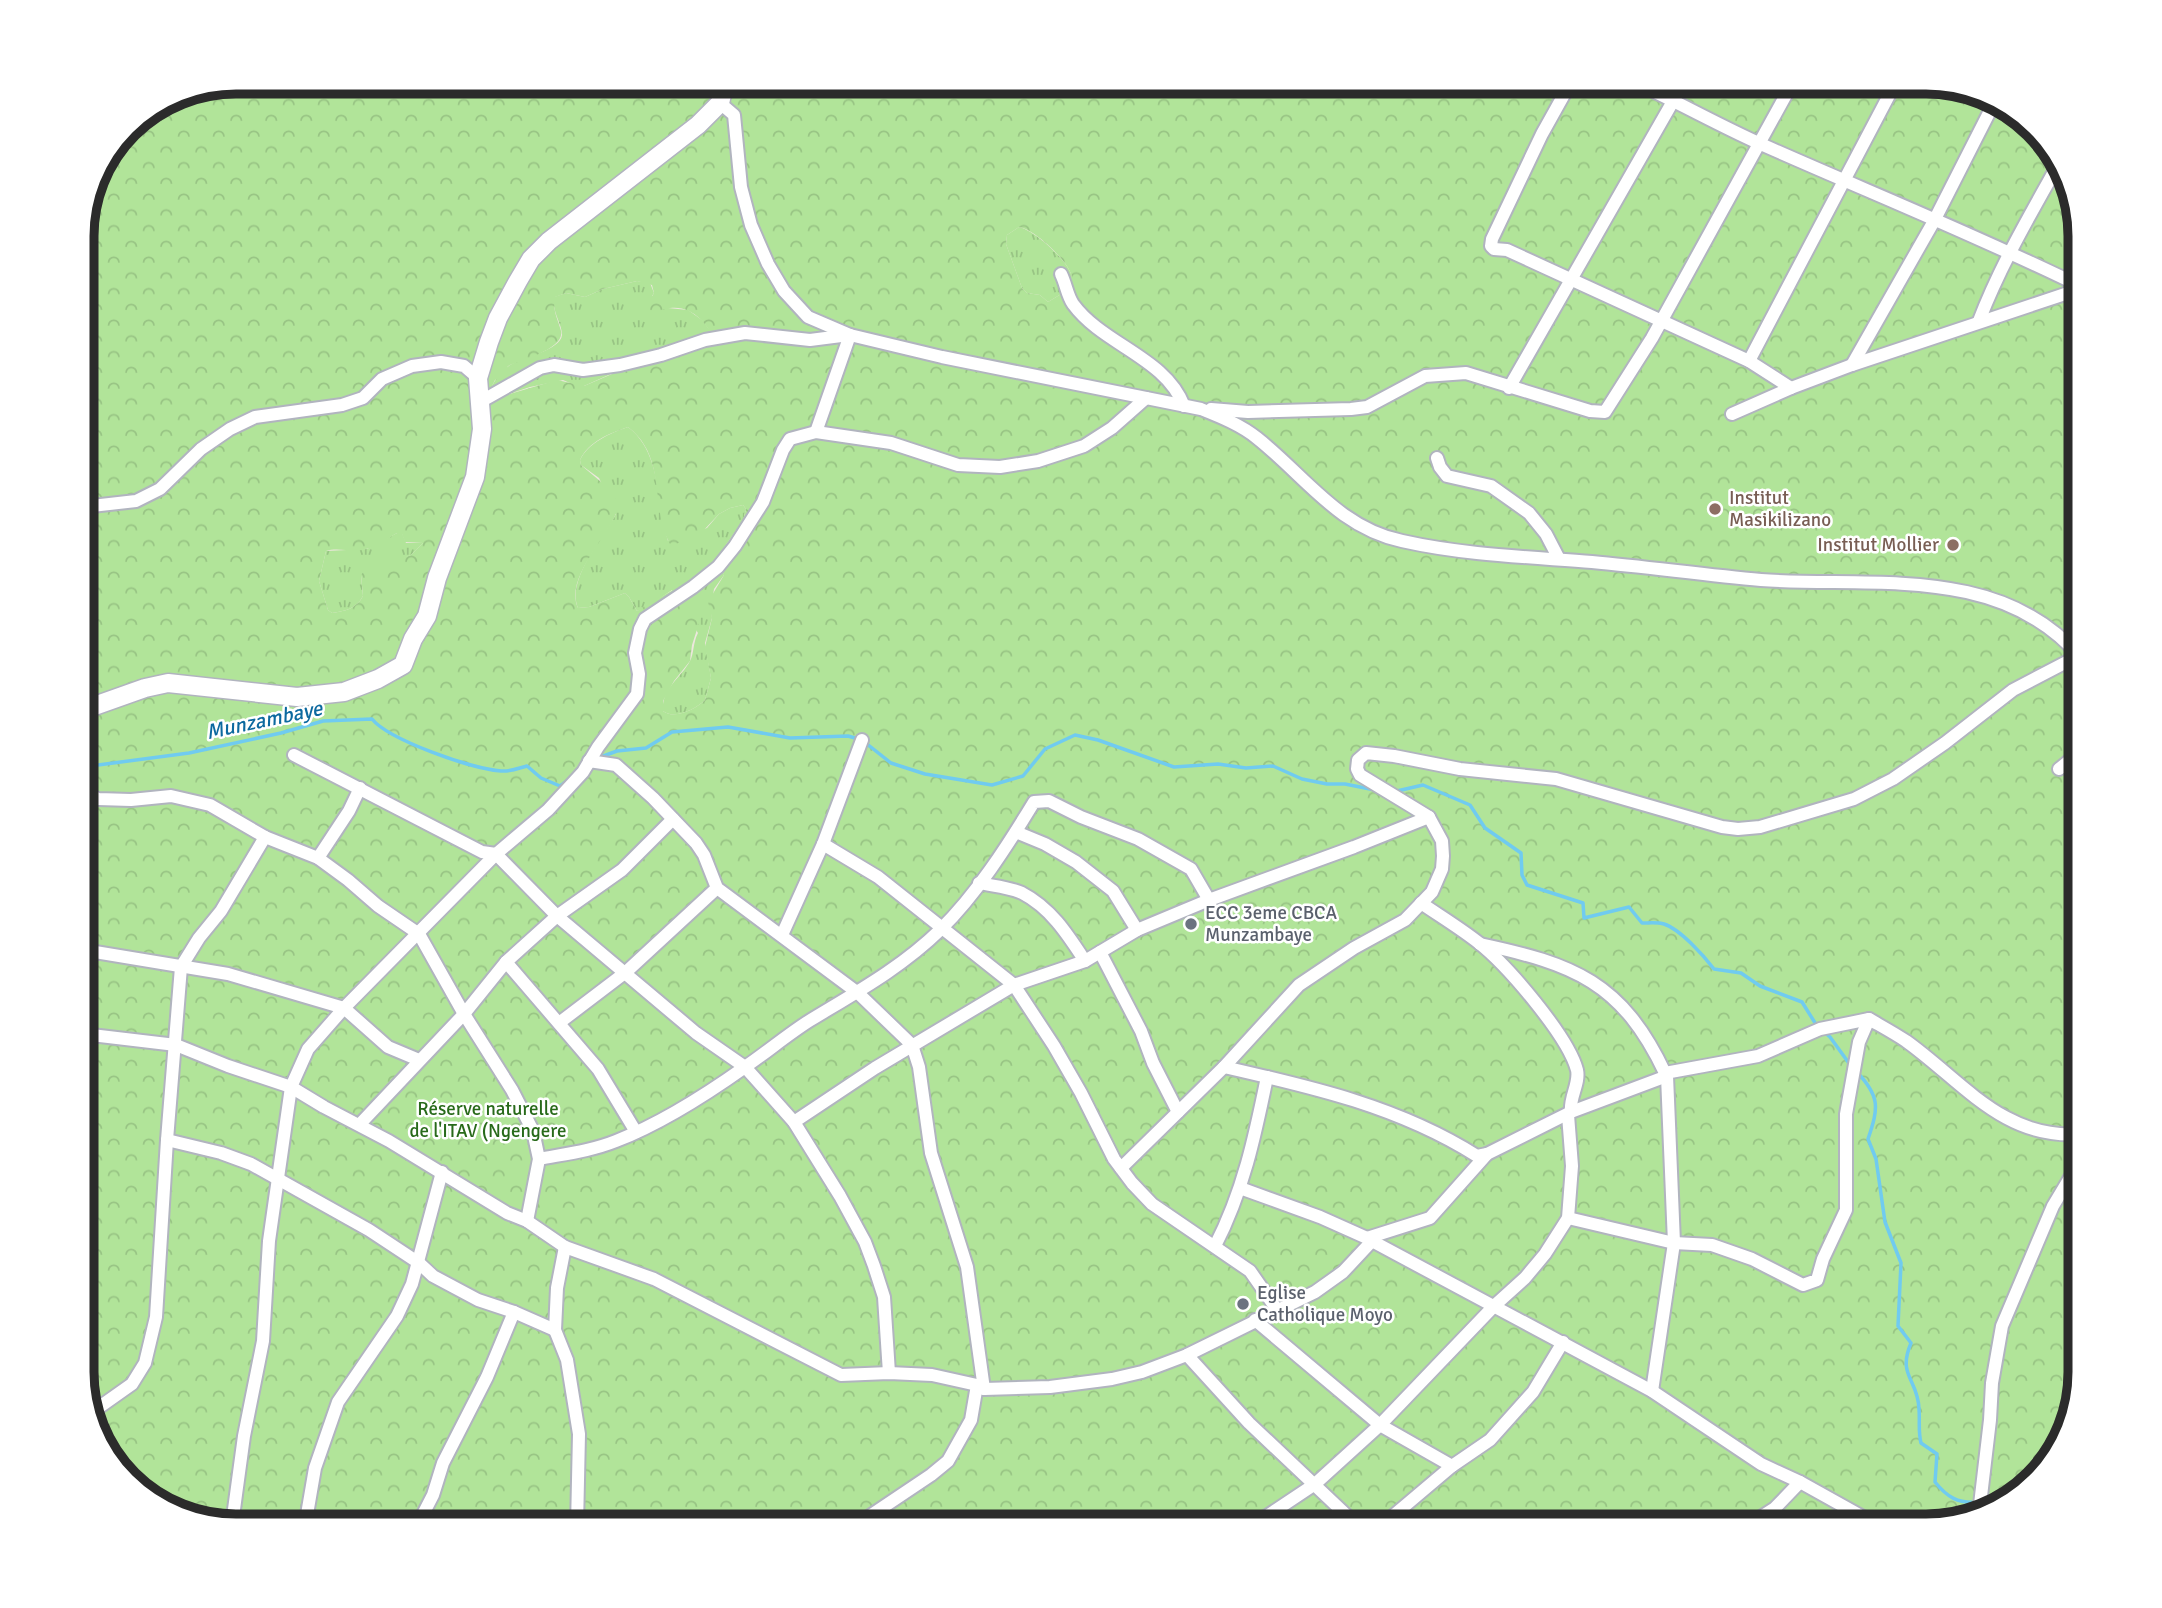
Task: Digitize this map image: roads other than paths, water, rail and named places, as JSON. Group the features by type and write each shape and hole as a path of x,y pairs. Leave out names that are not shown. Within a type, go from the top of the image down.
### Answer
{"street":[{"path":"95,706 145,688 169,683 297,697 344,692 378,680 403,666 413,639 427,616 437,578 475,477 482,429 478,378 498,318 531,259 576,219 698,125 720,103 722,94"},
{"path":"1564,94 1542,134 1491,246 1494,249 1507,250 1661,319 1749,361 1791,388"},
{"path":"1661,94 1759,144 2010,252 2068,282"},
{"path":"1509,388 1677,94"},
{"path":"720,103 734,115 741,187 751,225 768,264 784,292 808,317 850,335 942,358 1201,409 1248,412 1367,407 1425,376 1466,373 1590,411 1605,412 1652,338 1786,94"},
{"path":"1749,361 1890,94"},
{"path":"1852,365 1934,221 1990,110"},
{"path":"1979,321 1990,291 2053,174"},
{"path":"1061,274 1068,296 1075,306 1104,334 1158,371 1173,385 1184,406"},
{"path":"1732,414 1852,365 2068,292"},
{"path":"480,402 540,368 555,365 583,370 620,365 705,340 745,333 810,340 850,335"},
{"path":"816,432 850,335"},
{"path":"95,506 136,501 160,489 201,449 230,429 255,417 342,405 363,398 382,379 412,366 441,362 464,366 478,378"},
{"path":"233,1514 244,1436 263,1341 269,1241 291,1087 308,1049 344,1008 496,854 548,810 586,767 637,694 639,674 635,653 645,619 718,567 735,546 763,502 783,450 790,439 816,432 891,443 958,465 1000,467 1038,461 1084,446 1112,428 1146,398"},
{"path":"1201,409 1256,437 1329,506 1367,530 1403,542 1473,552 1763,580 1900,583 1981,595 2003,602 2029,616 2068,646"},
{"path":"1437,458 1447,476 1491,486 1529,513 1546,534 1559,559"},
{"path":"1121,1168 1224,1067 1298,985 1354,948 1405,920 1432,892 1442,869 1441,841 1429,817 1360,775 1357,769 1358,760 1366,753 1460,769 1556,779 1722,827 1760,827 1854,799 1893,779 2013,690 2068,662"},
{"path":"782,934 823,844 862,740"},
{"path":"295,755 482,852 496,854 557,916 696,1032 745,1067 794,1122 865,1242 884,1297 889,1373"},
{"path":"2059,769 2068,762"},
{"path":"586,767 615,765 696,843 704,855 717,888 858,993 912,1045 919,1067 931,1153 967,1267 981,1387 971,1419 948,1461 872,1514"},
{"path":"318,858 349,811 360,788"},
{"path":"95,798 131,800 171,796 210,805 265,837 318,858 378,906 419,934 464,1014 512,1090 533,1131 539,1159 527,1221"},
{"path":"539,1159 587,1150 636,1132 704,1094 809,1021 858,993 922,947 943,927 979,883 1034,802 1049,801 1081,817 1138,839 1191,869 1209,900"},
{"path":"794,1122 830,1096 1014,985 1085,961 1137,930 1209,900 1354,848 1429,817"},
{"path":"360,1124 464,1014 506,962 557,916 622,870 673,820"},
{"path":"1016,832 1045,844 1076,862 1113,891 1137,930"},
{"path":"99,1407 132,1384 145,1363 156,1317 181,967 199,938 221,911 265,837"},
{"path":"823,844 878,877 1014,985 1054,1046 1121,1168 1152,1204 1250,1271 1278,1311"},
{"path":"979,883 1022,893 1061,923 1085,961"},
{"path":"559,1023 626,972 717,888"},
{"path":"1270,1514 1315,1484 1380,1424 1494,1306 1525,1278 1545,1254 1568,1218 1572,1166 1569,1113 1578,1073 1569,1051 1554,1026 1509,973 1480,944 1421,903"},
{"path":"1480,944 1528,954 1593,982 1622,1005 1654,1049 1666,1074 1674,1243 1652,1391"},
{"path":"95,952 228,974 344,1008 388,1047 419,1060"},
{"path":"1100,952 1141,1031 1153,1063 1178,1112"},
{"path":"506,962 598,1069 636,1132"},
{"path":"1224,1067 1375,1106 1454,1141 1477,1156 1487,1154 1569,1113 1666,1074 1758,1056 1820,1029 1869,1019 1905,1040 1999,1115 2024,1128 2049,1135 2068,1135"},
{"path":"1568,1218 1674,1243 1712,1245 1752,1259 1803,1285 1817,1280 1823,1259 1846,1210 1846,1114 1859,1042 1869,1019"},
{"path":"95,1035 176,1045 291,1087 360,1124 507,1213 527,1221 565,1247 654,1279 841,1375 932,1375 981,1387 1050,1387 1112,1379 1142,1372 1187,1355 1315,1292 1343,1272 1369,1239 1430,1218 1487,1154"},
{"path":"1215,1246 1232,1213 1250,1156 1267,1077"},
{"path":"167,1140 221,1153 251,1164 369,1230 419,1262 433,1276 478,1300 555,1330"},
{"path":"306,1514 315,1468 338,1402 397,1316 412,1284 442,1172"},
{"path":"1981,1502 1992,1383 2002,1326 2053,1206 2068,1181"},
{"path":"1240,1188 1320,1217 1369,1239 1652,1391 1760,1464 1800,1482 1857,1514"},
{"path":"565,1247 557,1287 555,1330 567,1360 579,1434 577,1514"},
{"path":"423,1514 433,1496 443,1463 487,1377 514,1312"},
{"path":"1255,1320 1380,1424 1452,1466"},
{"path":"1395,1514 1452,1466 1490,1440 1533,1392 1563,1342"},
{"path":"1187,1355 1249,1423 1346,1514"},
{"path":"1766,1514 1800,1482"}],"waterway":[{"name":"Munzambaye","path":"95,765 189,753 323,721 372,719 395,736 452,759 501,771 527,766 541,778 560,786 567,781"},
{"name":"Munzambaye","path":"598,758 617,751 646,748 672,732 728,727 790,738 848,736 862,740 891,763 925,774 992,785 1023,776 1045,749 1075,735 1098,740 1174,767 1218,764 1246,768 1273,766 1302,779 1375,790"},
{"name":"Munzambaye","path":"1397,791 1423,785 1470,805 1485,828 1521,853 1522,875 1527,885 1583,903 1584,918 1629,907 1642,923 1664,924 1677,931 1714,969 1741,973 1760,986 1802,1002 1817,1026"},
{"path":"1823,1031 1851,1066"},
{"path":"1856,1071 1870,1088 1875,1102 1868,1139 1876,1159 1885,1222 1901,1263 1898,1326 1911,1343 1906,1363 1918,1399 1921,1443 1937,1454 1935,1482 1939,1487 1959,1501 1978,1502"}],"place":[{"name":"Institut Masikilizano","path":"1715,509"},
{"name":"Institut Mollier","path":"1953,545"},
{"name":"ECC 3eme CBCA Munzambaye","path":"1191,924"},
{"name":"Eglise Catholique Moyo","path":"1243,1304"}],"park label":[{"name":"Réserve naturelle de l'ITAV (Ngengere","path":"488,1120"}]}
